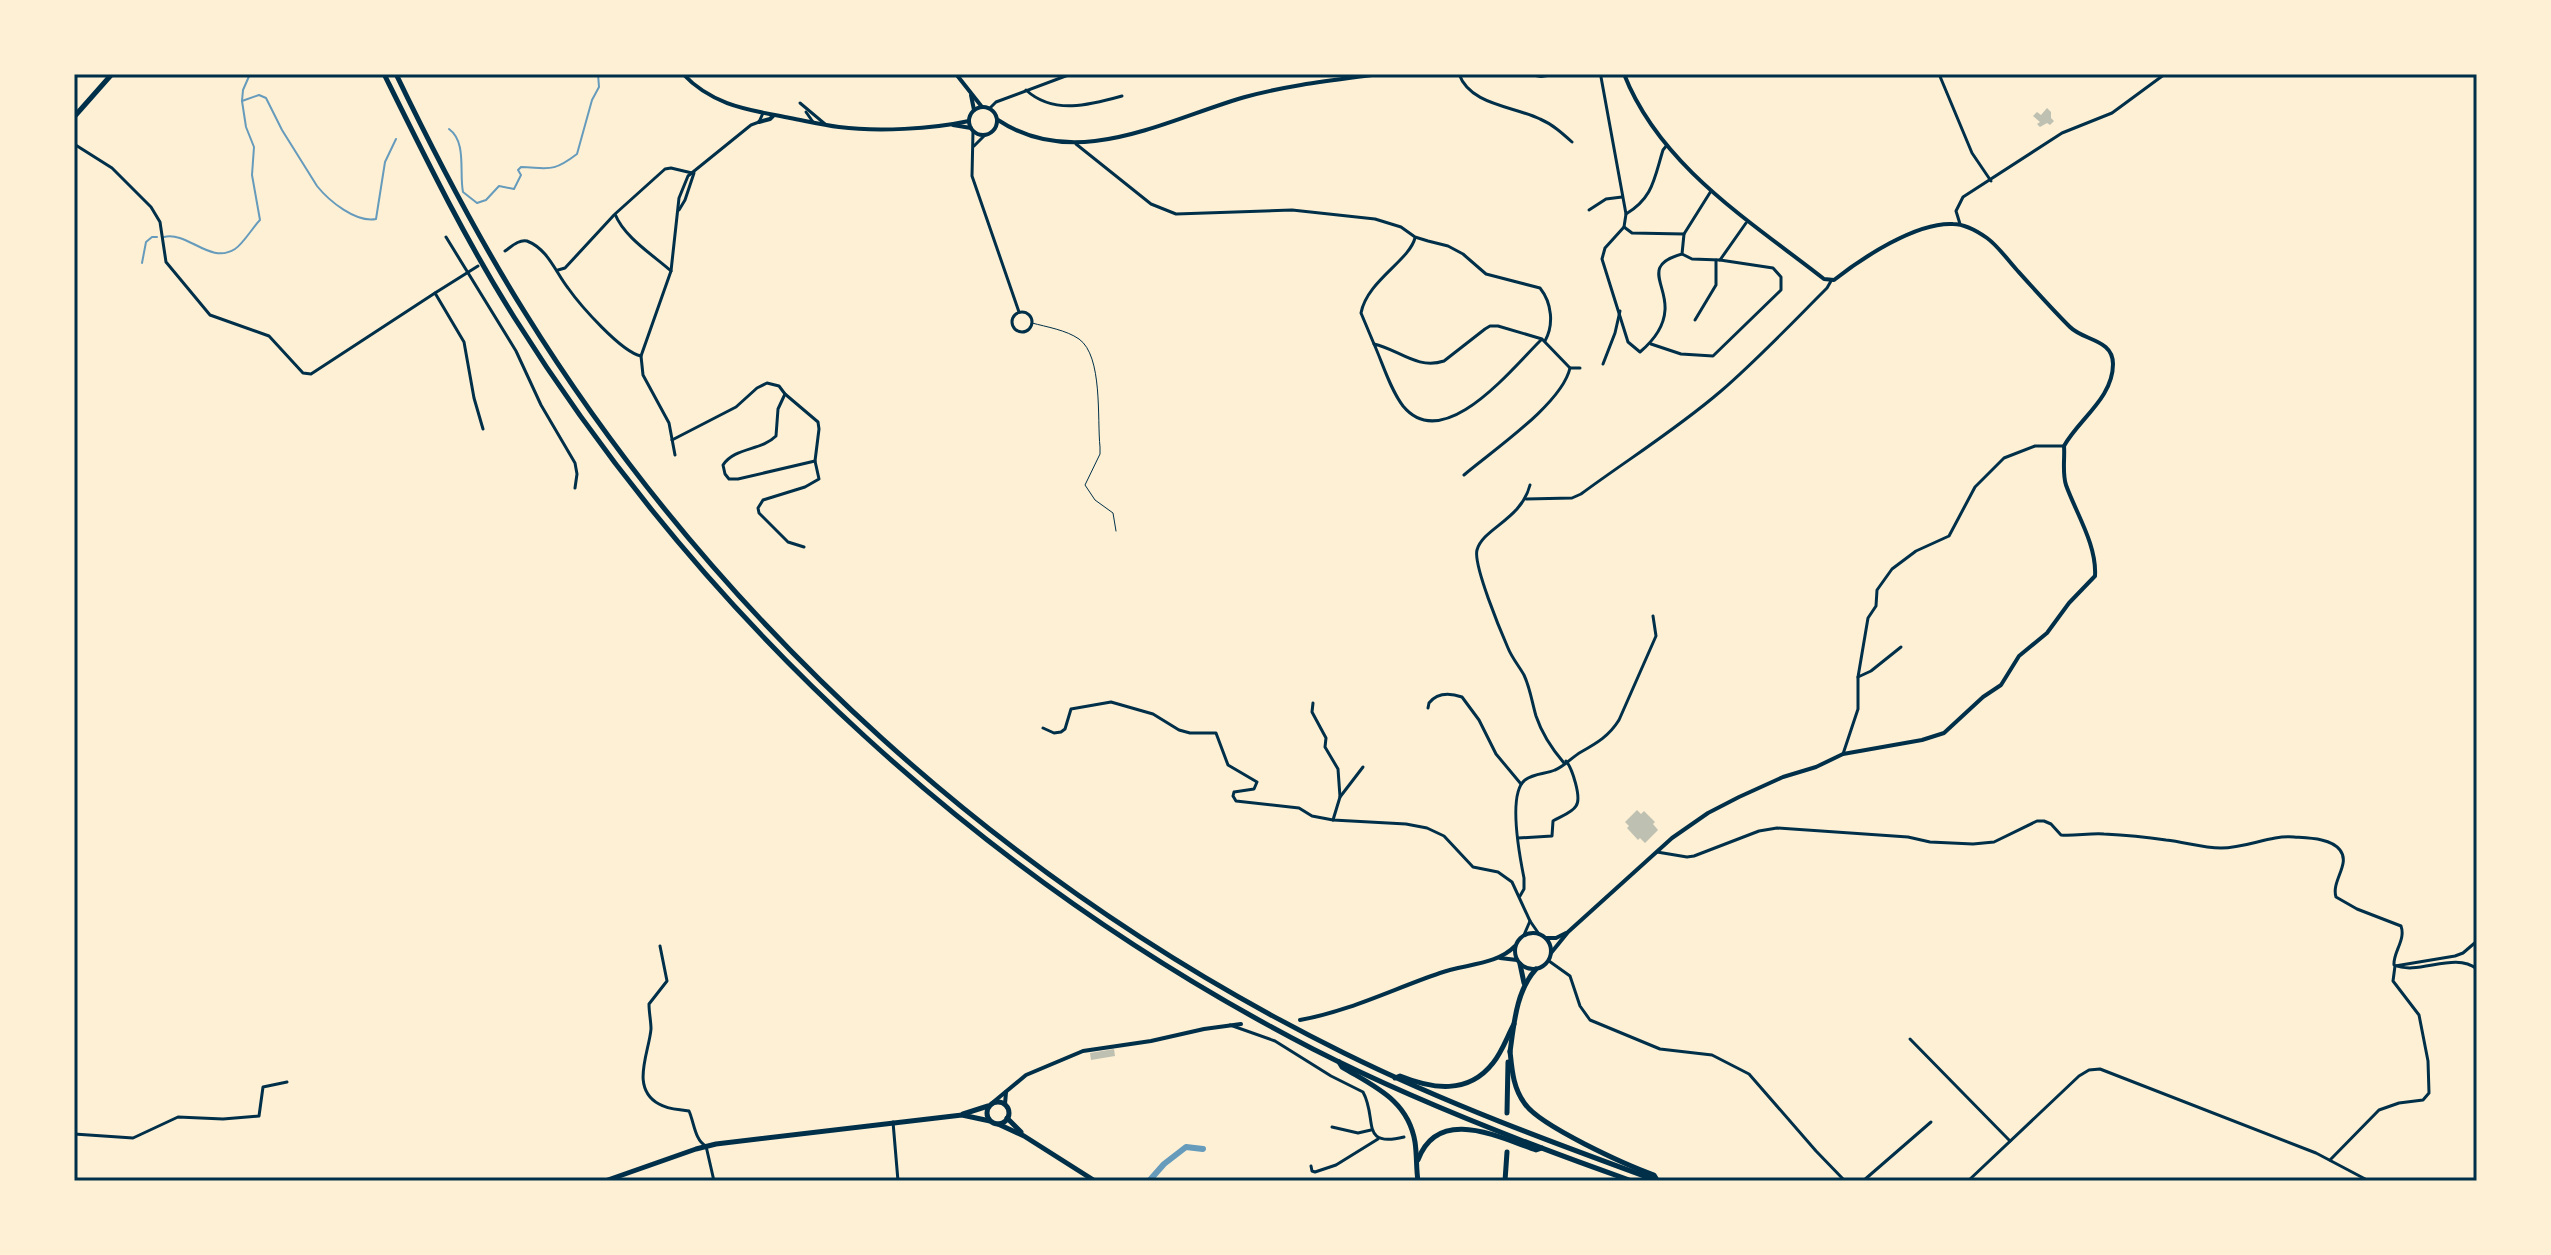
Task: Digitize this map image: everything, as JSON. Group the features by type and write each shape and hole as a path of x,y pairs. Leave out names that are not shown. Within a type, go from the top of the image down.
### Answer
{"main road":[{"path":"74,117 112,74"},
{"path":"384,74 457,220 515,319 642,499 780,655 880,751 1024,868 1178,971 1254,1016 1339,1061 1472,1120 1632,1181"},
{"path":"396,74 467,216 526,314 653,494 789,648 890,745 1030,861 1227,989 1395,1078 1475,1112 1658,1181"},
{"path":"683,74 709,96 724,103 800,120 856,128 951,125 969,121"},
{"path":"956,74 982,107"},
{"path":"974,110 990,108 998,120 1009,128 1038,140 1076,144 1102,141 1247,97 1379,74"},
{"path":"1530,74 1554,74"},
{"path":"1507,1113 1510,1051 1524,984 1536,969 1549,961 1551,953 1568,932 1683,830 1739,797 1843,754 1944,733 1983,697 2001,685 2019,656 2047,633 2069,603 2094,580 2095,568 2085,533 2066,485 2064,446 2107,390 2113,369 2111,353 2103,344 2074,331 1991,242 1960,224 1943,224 1891,243 1856,262 1831,281 1824,279 1696,179 1632,96 1624,74"},
{"path":"971,93 974,110 969,121 972,129"},
{"path":"759,122 774,115"},
{"path":"995,129 998,120"},
{"path":"951,125 985,135 995,129 1009,128"},
{"path":"1300,1020 1353,1007 1438,974 1497,958 1508,953 1524,935 1556,938 1568,932"},
{"path":"1546,938 1551,953"},
{"path":"1515,946 1524,984"},
{"path":"1497,958 1536,969"},
{"path":"990,1121 986,1112 1006,1090 1026,1075 1083,1051 1241,1024"},
{"path":"1395,1078 1400,1076 1435,1088 1469,1082 1492,1064 1514,1024"},
{"path":"1510,1051 1515,1086 1523,1102 1536,1115 1587,1144 1654,1175 1658,1181"},
{"path":"1339,1061 1342,1067 1397,1103 1406,1114 1415,1139 1418,1181"},
{"path":"998,1124 1007,1118 1009,1111 1005,1104 1006,1090"},
{"path":"605,1181 706,1146 962,1115 997,1101 1005,1104"},
{"path":"962,1115 990,1121 1024,1136 1095,1181"},
{"path":"1007,1118 1024,1136"},
{"path":"1417,1169 1426,1144 1452,1129 1472,1129 1536,1150 1542,1148"},
{"path":"1505,1181 1507,1152"}],"street":[{"path":"990,108 996,102 1071,74"},
{"path":"1459,74 1465,88 1473,93 1542,119 1572,142"},
{"path":"1939,74 1972,153 1991,181"},
{"path":"1960,224 1956,211 1959,201 1968,193 2062,133 2112,113 2165,74"},
{"path":"1601,77 1626,214 1624,227 1605,248 1602,259 1631,347 1640,352 1651,344 1665,312 1658,269 1671,258 1682,254 1692,259 1773,268 1781,277 1781,290 1713,356 1681,354 1651,344"},
{"path":"1026,90 1037,100 1056,106 1077,106 1122,96"},
{"path":"814,122 800,103 825,124"},
{"path":"753,124 755,112"},
{"path":"800,120 806,112"},
{"path":"675,455 663,409 643,375 641,356 671,271 679,198 688,176 759,122 763,113"},
{"path":"972,129 972,176 1019,312"},
{"path":"974,146 985,135"},
{"path":"74,144 112,168 156,213 166,262 210,315 269,336 303,373 311,374 478,266"},
{"path":"1076,144 1151,204 1176,214 1292,210 1375,219 1401,227 1415,237 1448,246 1463,254 1486,274 1540,288 1550,306 1550,330 1543,340 1469,407 1451,419 1436,422 1415,416 1397,397 1361,313 1377,283 1411,249 1415,237"},
{"path":"1626,214 1650,194 1667,145"},
{"path":"558,270 565,268 625,203 665,169 694,173"},
{"path":"1682,254 1684,234 1711,191"},
{"path":"1589,210 1606,199 1623,197"},
{"path":"615,214 640,244 671,271"},
{"path":"1695,320 1716,285 1718,260 1746,223"},
{"path":"1624,227 1632,233 1684,234"},
{"path":"446,237 516,351 541,405 575,463 575,488"},
{"path":"505,251 520,241 527,241 547,257 565,285 602,327 632,354 641,356"},
{"path":"1526,499 1572,498 1636,456 1719,393 1771,345 1831,281"},
{"path":"435,293 464,342 483,429"},
{"path":"1603,364 1620,311"},
{"path":"1019,312 1028,314 1032,323 1026,330 1017,330 1013,322 1019,312"},
{"path":"1374,344 1423,363 1437,363 1490,326 1498,326 1543,340 1570,368 1580,368"},
{"path":"1464,475 1555,397 1570,368"},
{"path":"672,440 736,407 757,388 767,383 779,386 818,422 815,461 819,475 817,482 763,500 758,508 759,513 788,542 804,547"},
{"path":"785,394 778,409 776,436 767,444 729,457 723,465 725,474 733,480 815,461"},
{"path":"1843,754 1858,709 1858,677 1868,618 1876,606 1875,595 1892,569 1916,551 1949,536 1975,487 2004,458 2035,446 2064,446"},
{"path":"1518,838 1552,836 1553,821 1576,808 1578,800 1572,769 1552,749 1537,717 1528,684 1508,647 1477,563 1478,547 1483,539 1507,521 1526,499 1530,485"},
{"path":"1520,896 1524,878 1516,805 1521,784 1531,776 1554,770 1605,737 1619,720 1656,636 1653,616"},
{"path":"1858,677 1871,671 1901,647"},
{"path":"1428,708 1432,699 1437,697 1462,697 1479,720 1496,754 1521,784"},
{"path":"1043,728 1054,733 1061,732 1065,729 1071,709 1111,702 1146,711 1179,730 1216,733 1228,765 1257,782 1254,789 1234,792 1236,801 1299,808 1312,816 1333,820 1410,824 1427,828 1444,836 1473,867 1491,870 1512,882 1539,934"},
{"path":"1313,703 1312,712 1326,738 1325,747 1338,769 1340,797"},
{"path":"1333,820 1340,797 1363,767"},
{"path":"1657,852 1694,856 1759,831 1777,828 1985,844 2003,839 2037,821 2051,824 2061,835 2112,835 2206,847 2244,847 2284,836 2304,837 2333,844 2342,852 2343,865 2334,887 2336,897 2357,909 2401,926 2403,936 2392,963 2395,966 2402,969 2456,962 2473,965 2477,969"},
{"path":"1524,935 1530,921"},
{"path":"2395,966 2455,956 2477,941"},
{"path":"660,946 667,981 649,1004 651,1027 643,1077 656,1103 689,1111 698,1138 706,1146 714,1181"},
{"path":"1549,961 1570,976 1580,1006 1590,1020 1660,1049 1712,1055 1749,1074 1845,1181"},
{"path":"2330,1160 2379,1110 2423,1100 2429,1093 2428,1061 2419,1015 2393,981 2395,966"},
{"path":"1230,1025 1275,1041 1363,1092 1370,1110 1371,1130 1378,1139 1387,1141 1404,1137"},
{"path":"1910,1039 2010,1141"},
{"path":"1968,1181 2079,1076 2089,1070 2100,1069 2330,1160 2369,1181"},
{"path":"74,1134 133,1138 178,1117 223,1119 259,1116 263,1087 287,1082"},
{"path":"893,1122 898,1181"},
{"path":"1863,1181 1931,1122"},
{"path":"1332,1127 1358,1133 1371,1130"},
{"path":"1311,1166 1315,1172 1336,1165 1378,1139"}],"lane":[{"path":"1032,323 1075,337 1091,353 1095,369 1100,454 1085,485 1095,500 1113,513 1116,531"}],"building":[{"path":"2047,108 2054,121 2040,127 2037,124 2040,122 2033,116 2037,112 2041,115"},
{"path":"1637,810 1641,814 1644,811 1658,830 1645,843 1640,838 1638,840 1625,822"},
{"path":"1114,1049 1115,1056 1091,1060 1090,1053"}],"waterway":[{"path":"164,237 173,236 208,251 226,253 238,247 260,220 252,175 254,147 246,127 242,101 250,74"},
{"path":"449,129 460,149 463,192 477,203 486,200 499,186 514,189 521,175 518,170 521,167 556,167 577,154 592,100 599,87 598,74"},
{"path":"242,101 259,95 266,98 317,186 336,204 360,218 376,219 385,162 396,139"},
{"path":"142,263 146,242 157,237"},
{"path":"1149,1181 1186,1147 1203,1149"}]}
